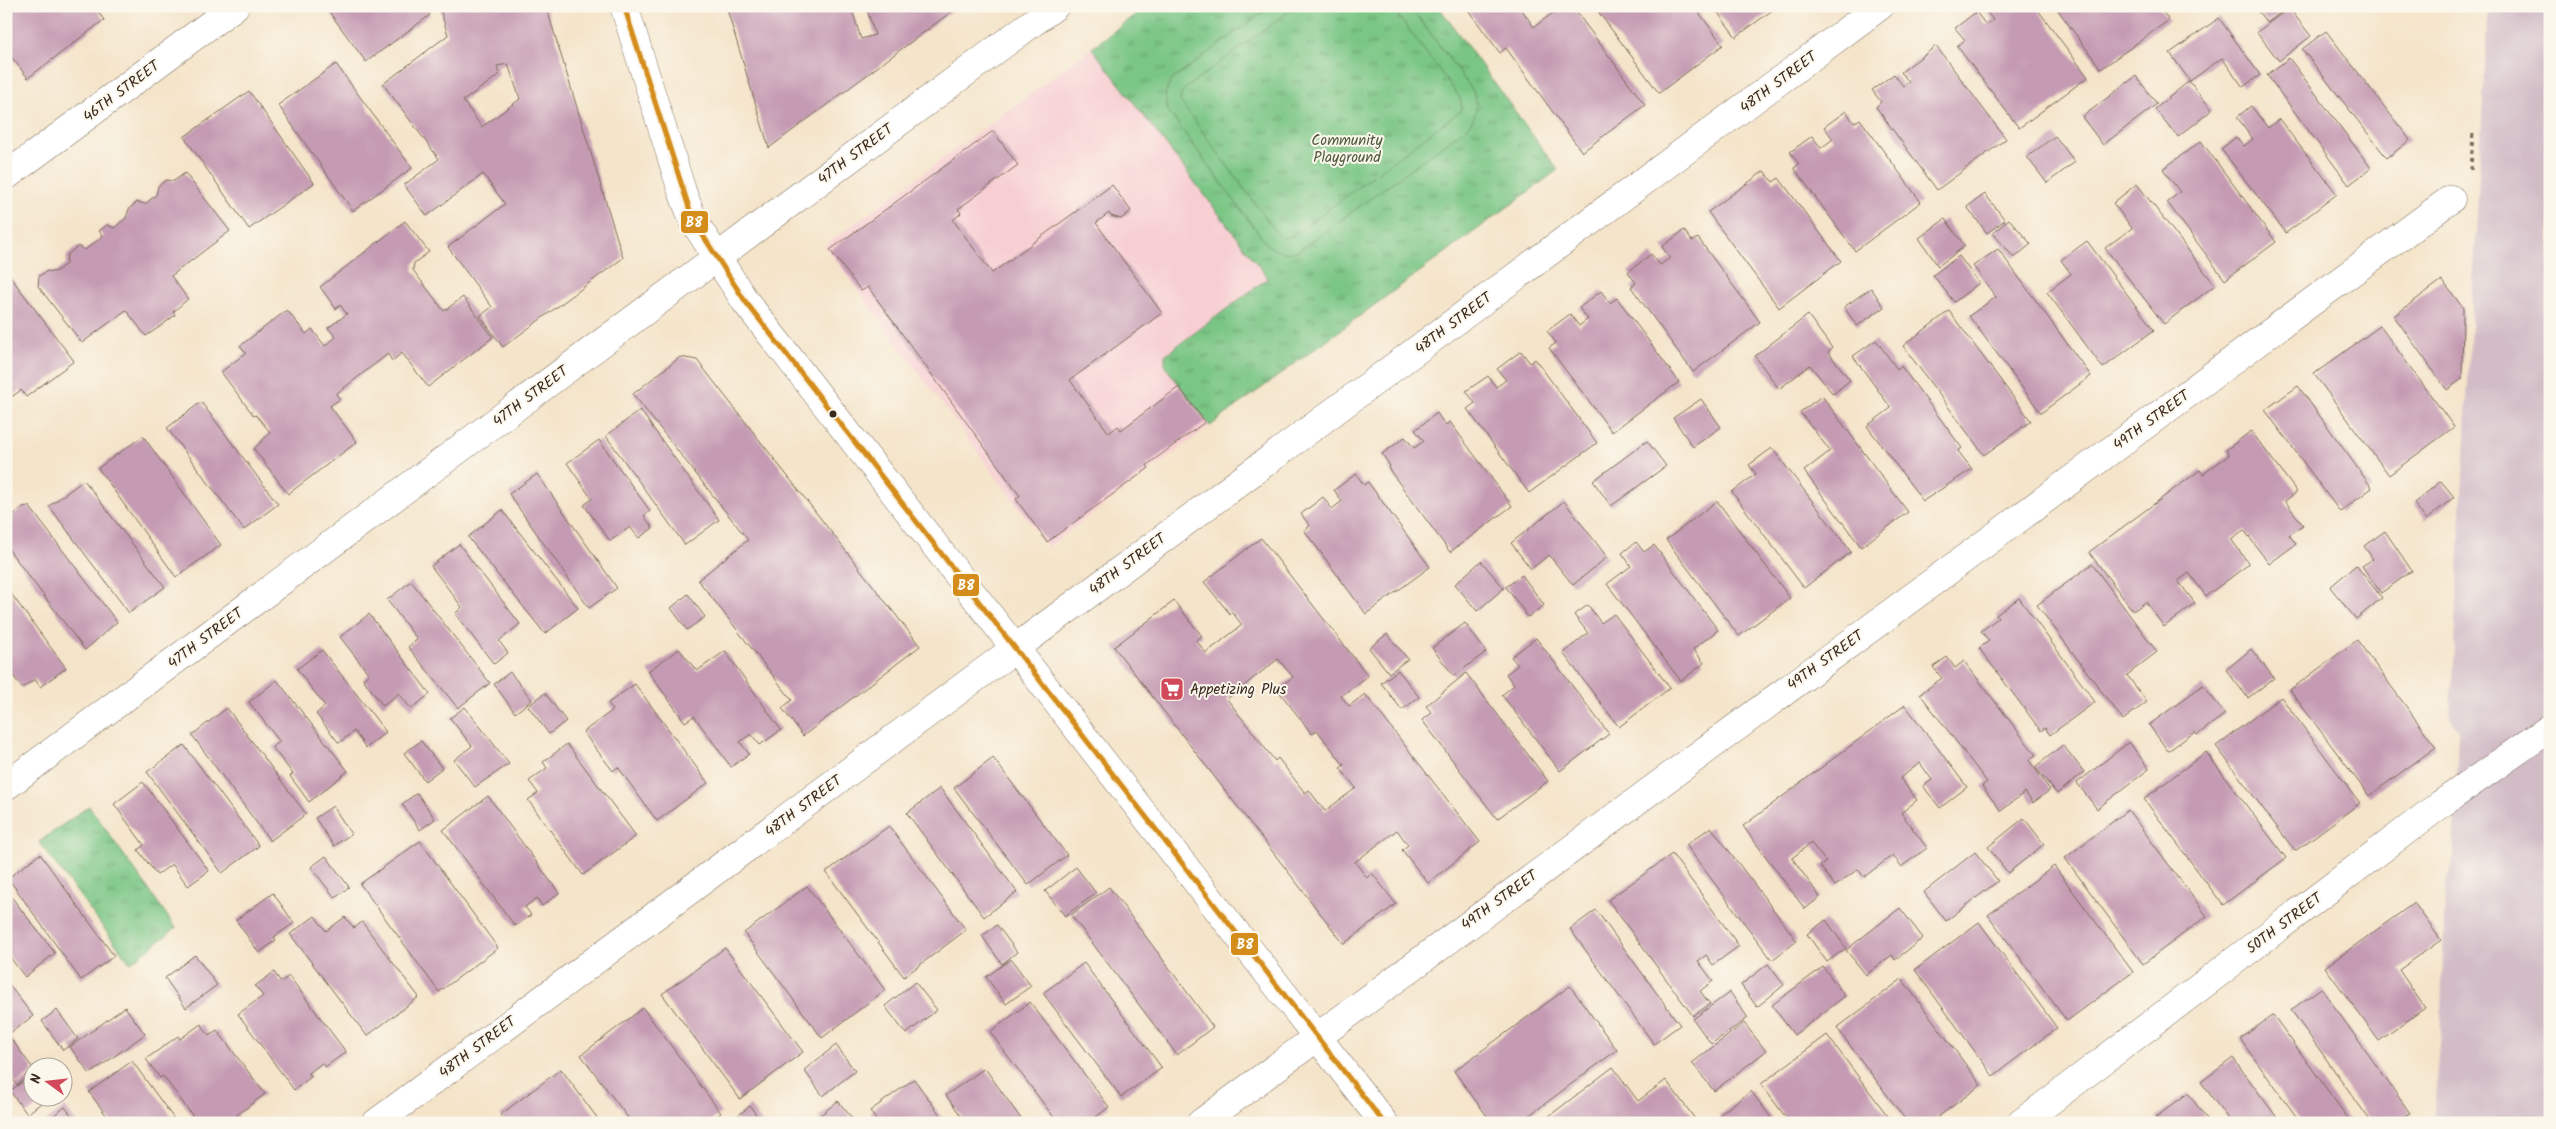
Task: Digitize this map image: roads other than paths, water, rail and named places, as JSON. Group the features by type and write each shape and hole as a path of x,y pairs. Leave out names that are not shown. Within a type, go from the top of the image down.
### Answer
{"street":[{"name":"46TH STREET","path":"6,176 235,6"},
{"path":"624,6 682,191 693,220 745,301 1384,1123"},
{"name":"47TH STREET","path":"6,786 1054,6"},
{"name":"48TH STREET","path":"376,1123 1880,6"},
{"name":"49TH STREET","path":"1201,1123 1316,1036 2451,199"},
{"name":"50TH STREET","path":"2020,1123 2441,804 2550,728"}],"place":[{"name":"Appetizing Plus","path":"1172,689"}],"park label":[{"name":"Community Playground","path":"1347,148"}]}
